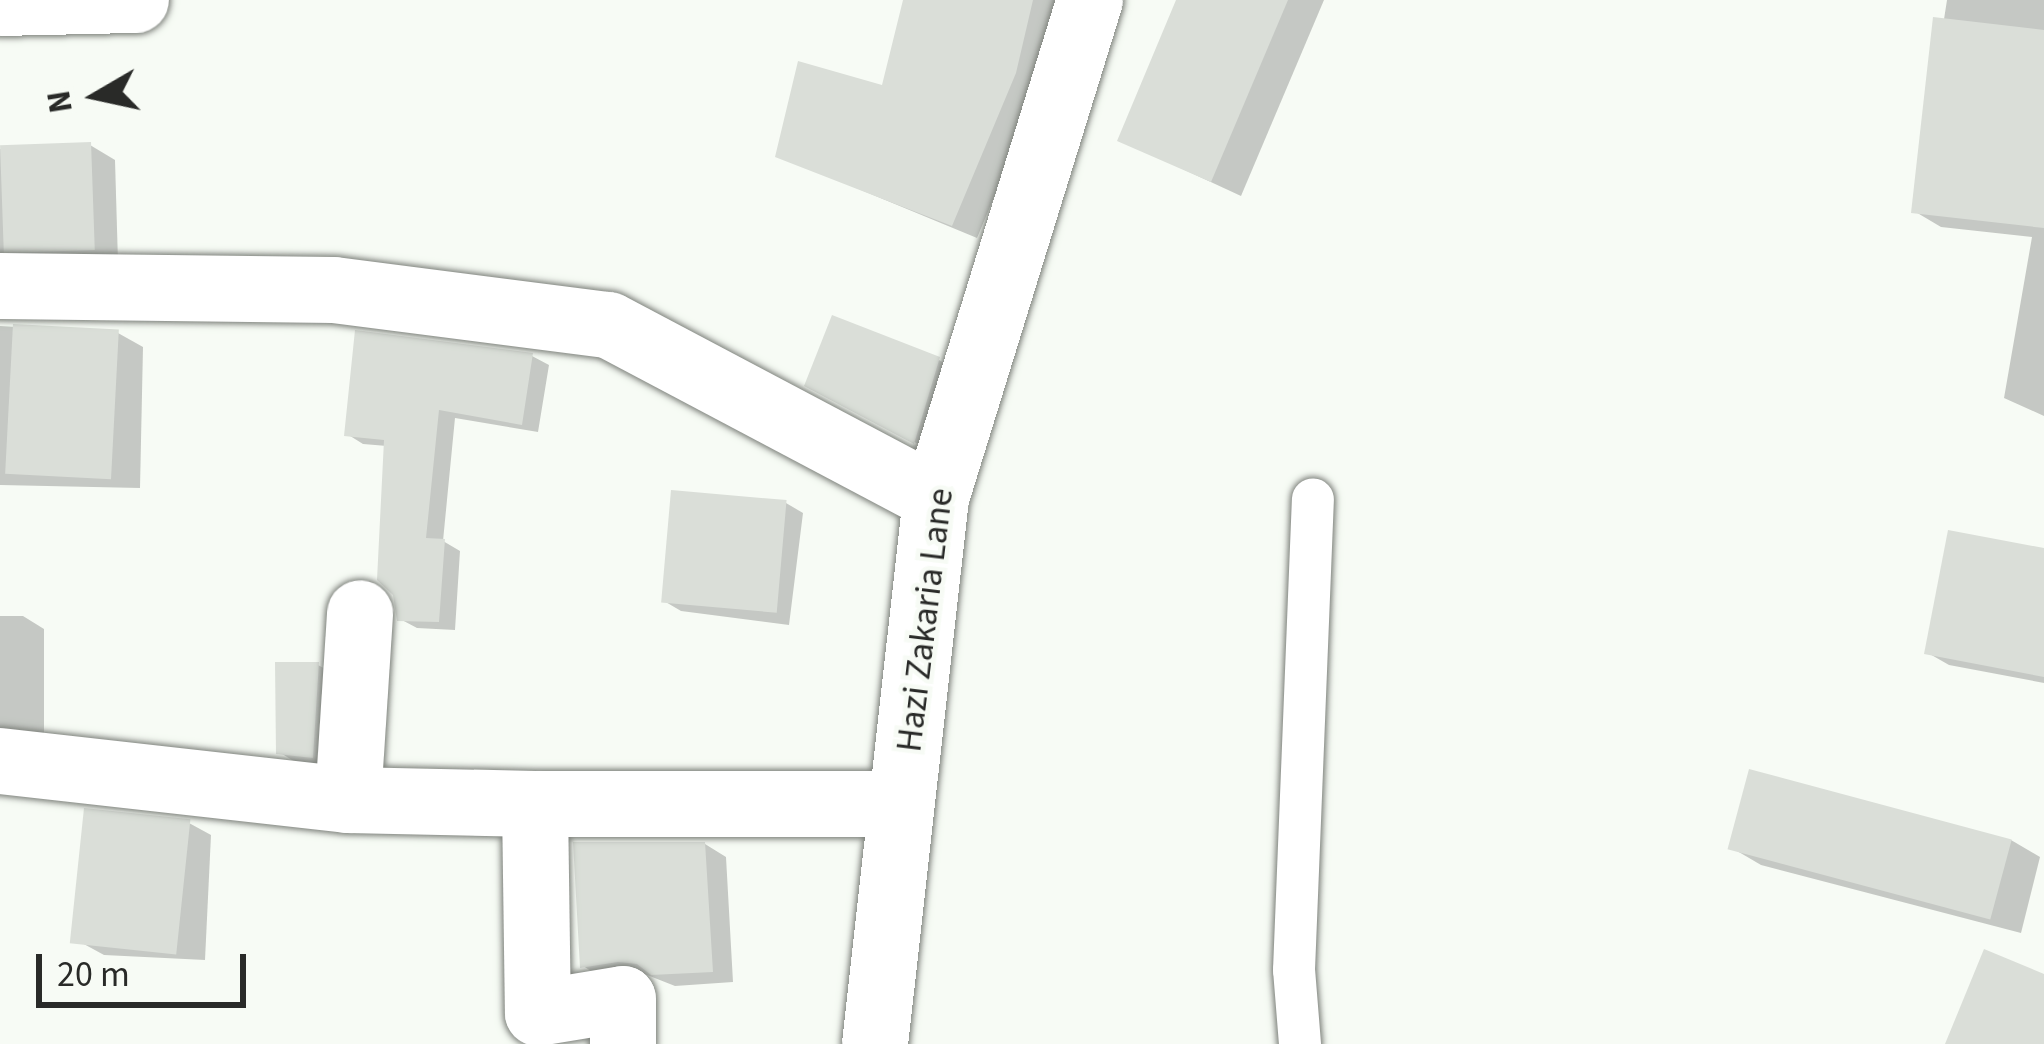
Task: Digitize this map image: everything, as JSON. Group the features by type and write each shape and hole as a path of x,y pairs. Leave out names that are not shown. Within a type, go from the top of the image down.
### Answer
{"street":[{"path":"0,3 136,0"},
{"name":"Hazi Zakaria Lane","path":"875,1044 936,498 1090,0"},
{"path":"0,286 334,290 609,325 936,498"},
{"path":"348,800 360,613"},
{"path":"0,761 348,800 901,804"},
{"path":"535,803 538,1013 623,999 623,1044"}],"lane":[{"path":"1300,1044 1294,970 1313,499"}],"building":[{"path":"903,0 1033,0 1016,73 952,226 775,157 798,61 882,85"},
{"path":"1176,0 1288,0 1211,182 1117,141"},
{"path":"1933,17 2044,30 2044,228 1911,213"},
{"path":"91,142 95,250 4,253 0,145"},
{"path":"832,315 940,357 914,444 804,386"},
{"path":"13,324 119,330 111,479 5,474"},
{"path":"355,330 533,353 522,425 439,410 426,538 445,539 439,622 397,621 393,595 377,580 384,440 344,436"},
{"path":"671,490 787,500 777,613 661,603"},
{"path":"1948,530 2044,548 2044,677 1924,654"},
{"path":"275,662 319,662 313,758 276,754"},
{"path":"1749,769 2012,839 1990,920 1728,849"},
{"path":"84,808 190,819 176,954 70,943"},
{"path":"573,842 705,842 713,972 651,975 637,964 618,962 580,968"},
{"path":"1984,949 2044,974 2044,1044 1945,1044"}]}
